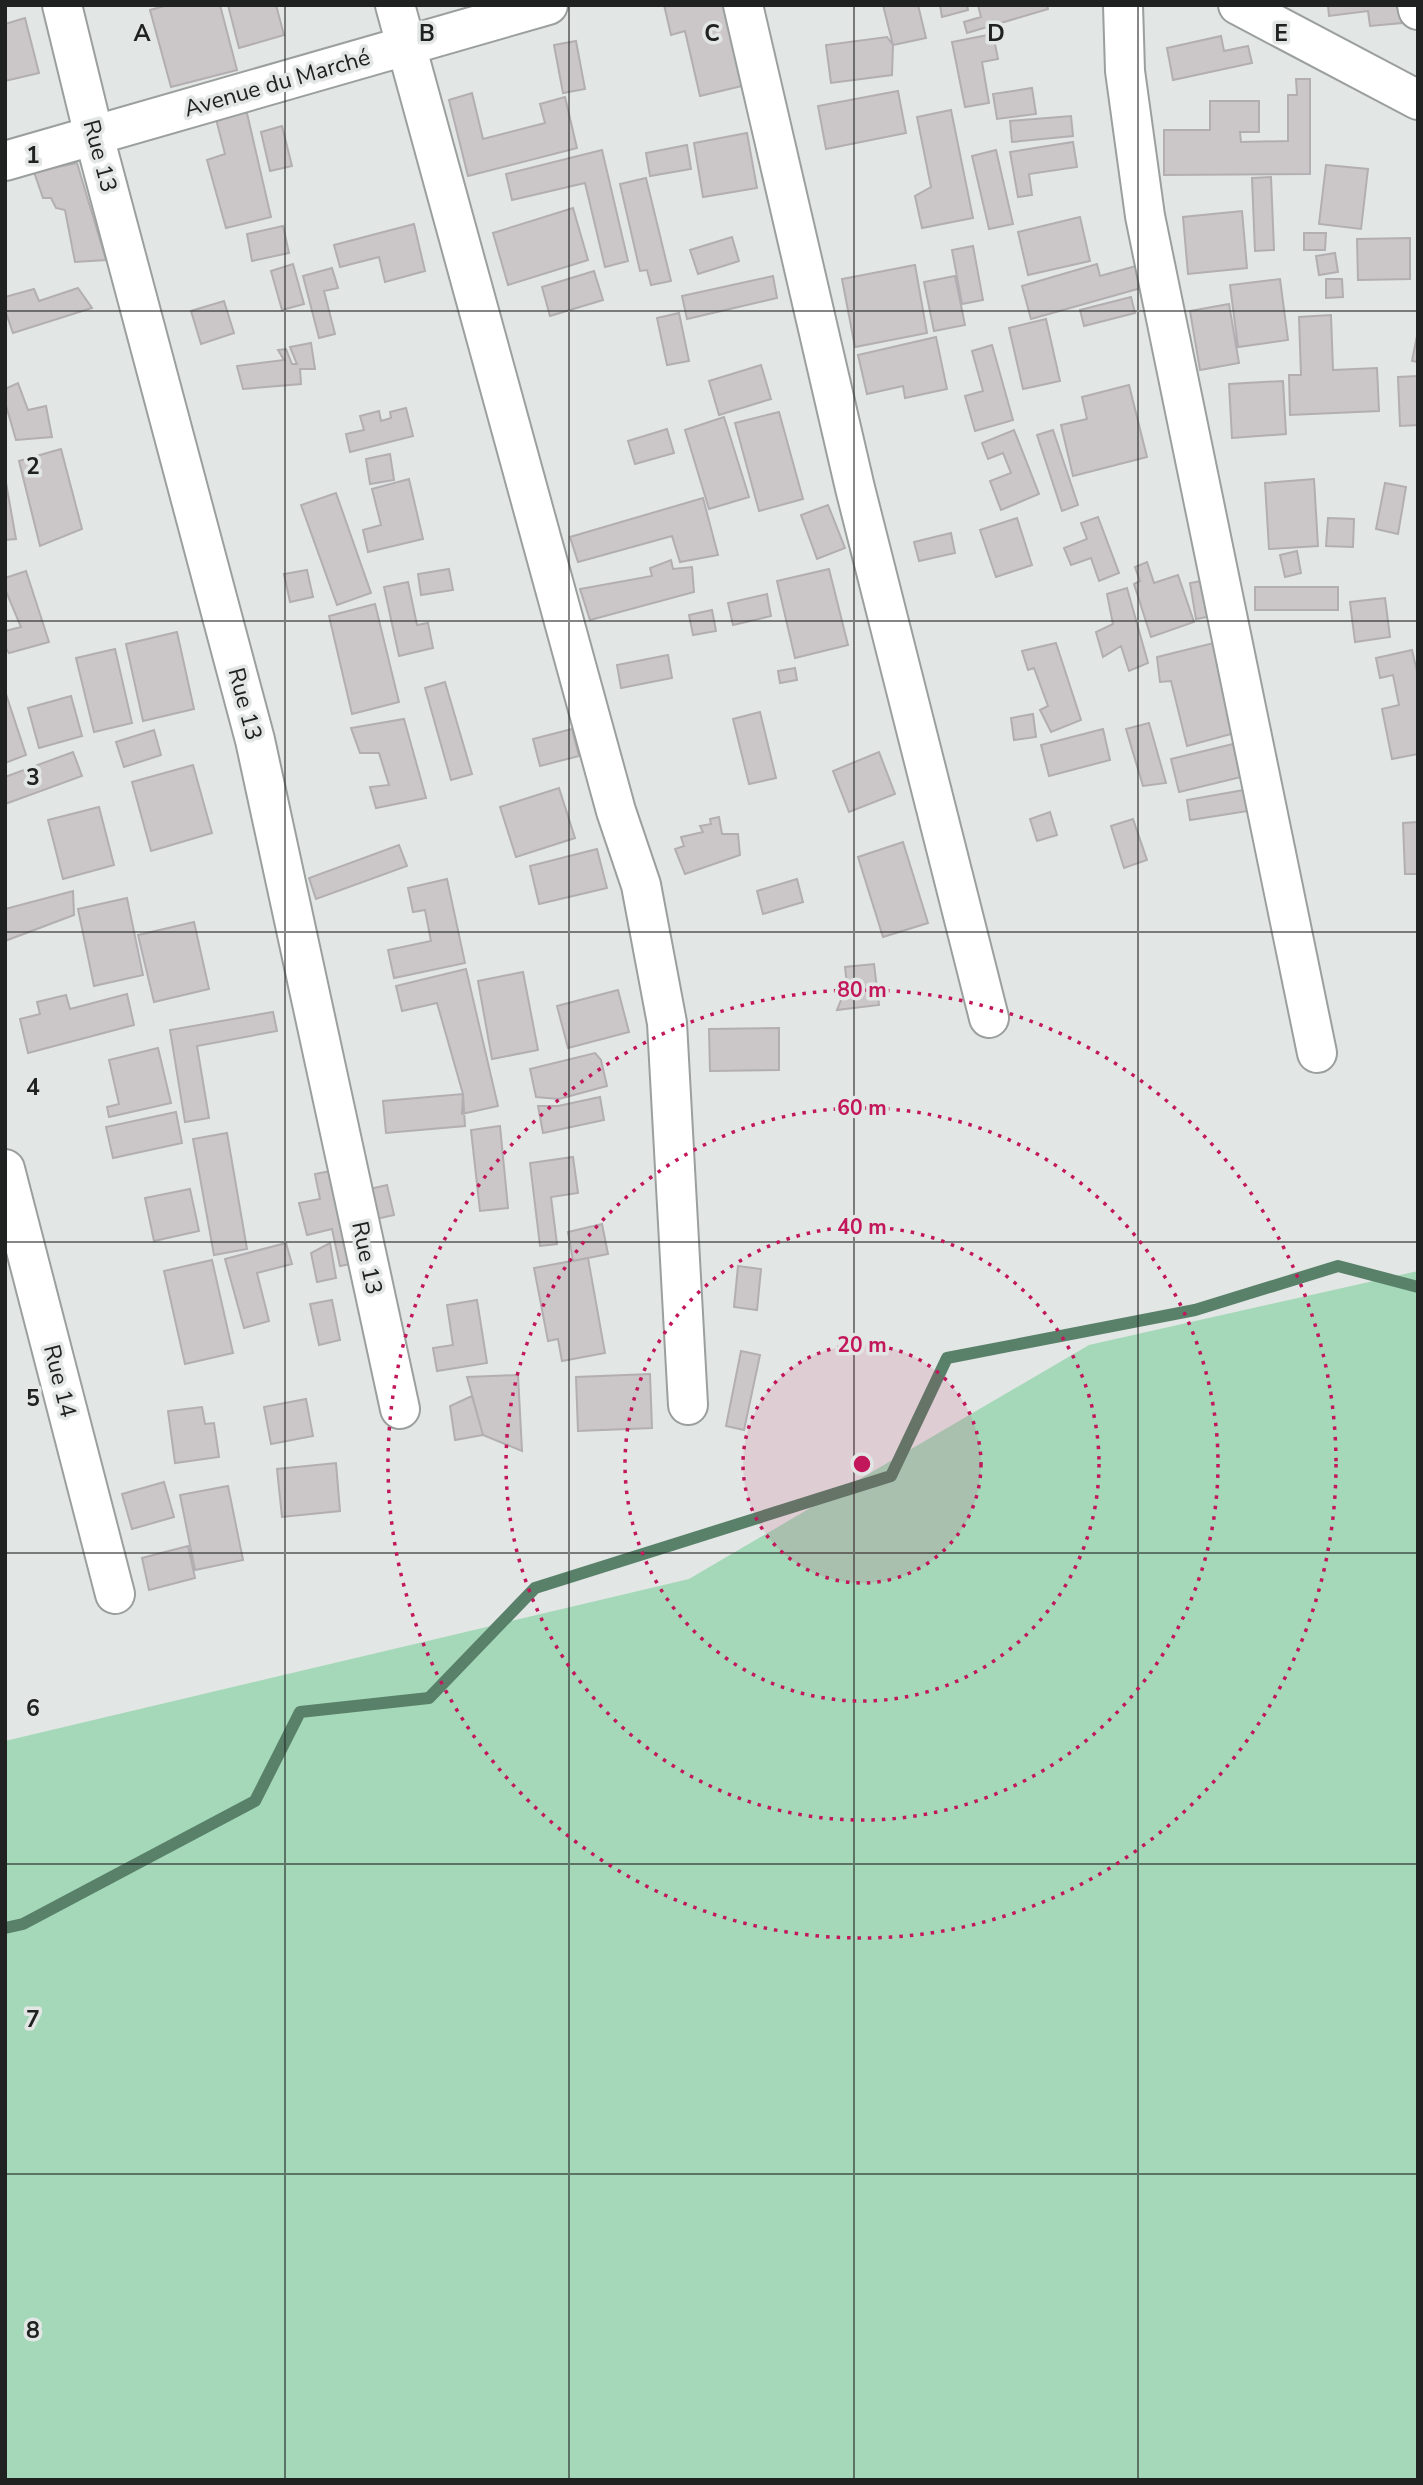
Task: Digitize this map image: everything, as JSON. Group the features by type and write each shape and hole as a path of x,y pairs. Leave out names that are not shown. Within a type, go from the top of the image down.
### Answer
{"street":[{"name":"Rue 13","path":"62,5 94,136 255,740 400,1409"},
{"path":"395,5 616,811 641,885 667,1023 688,1405"},
{"name":"Avenue du Marché","path":"5,161 548,5"},
{"path":"743,5 855,488 989,1018"},
{"path":"1123,5 1125,71 1145,216 1317,1053"},
{"path":"1238,5 1418,100"},
{"name":"Rue 14","path":"5,1168 115,1594"}],"green space":[{"path":"1418,1271 1418,2480 5,2480 5,1741 689,1579 1089,1345"}],"building":[{"path":"168,5 220,5 237,70 171,87 150,10"},
{"path":"228,5 276,5 284,35 239,48"},
{"path":"664,5 729,5 746,85 700,96 685,31 671,35"},
{"path":"883,5 918,5 926,38 893,45"},
{"path":"940,5 967,5 968,10 942,17"},
{"path":"978,5 1047,5 1048,9 967,33 964,22 981,17"},
{"path":"1328,5 1400,5 1402,23 1370,26 1368,11 1329,16"},
{"path":"25,18 39,73 5,81 5,24"},
{"path":"993,34 998,59 982,62 989,103 965,107 952,42"},
{"path":"1221,36 1224,51 1248,46 1252,63 1173,80 1167,48"},
{"path":"887,37 893,45 892,75 831,83 826,45"},
{"path":"576,41 585,89 563,93 554,45"},
{"path":"1296,79 1310,79 1310,174 1164,175 1164,130 1210,130 1210,101 1259,101 1259,132 1240,132 1241,142 1288,141 1288,95 1297,95"},
{"path":"1032,88 1036,114 997,119 993,94"},
{"path":"898,91 906,133 826,149 818,106"},
{"path":"472,93 483,139 545,123 540,104 565,97 577,148 468,176 449,100"},
{"path":"246,109 271,217 226,228 207,160 225,154 216,119"},
{"path":"951,110 973,218 922,228 915,196 931,187 917,117"},
{"path":"1071,116 1073,136 1012,142 1010,121"},
{"path":"282,126 292,166 270,171 261,132"},
{"path":"747,133 757,188 703,197 694,143"},
{"path":"1073,142 1077,167 1029,174 1032,195 1018,197 1010,152"},
{"path":"687,145 691,169 650,176 646,153"},
{"path":"602,150 628,261 605,267 585,183 512,200 506,174"},
{"path":"996,150 1013,224 989,229 972,156"},
{"path":"77,163 106,260 75,262 65,210 56,208 51,198 43,198 34,172"},
{"path":"1326,165 1368,169 1361,229 1319,224"},
{"path":"1271,177 1274,250 1255,251 1252,178"},
{"path":"646,178 671,281 651,285 647,270 640,271 620,184"},
{"path":"573,208 588,260 508,285 493,233"},
{"path":"1242,211 1247,268 1188,274 1183,217"},
{"path":"1080,217 1090,261 1028,275 1018,232"},
{"path":"414,224 425,271 385,282 379,257 340,267 334,245"},
{"path":"283,226 289,253 252,261 247,234"},
{"path":"1304,233 1326,233 1325,250 1304,250"},
{"path":"732,237 739,261 698,274 690,250"},
{"path":"1410,238 1410,279 1358,280 1357,239"},
{"path":"973,246 983,300 962,304 952,250"},
{"path":"1335,253 1338,272 1319,275 1316,256"},
{"path":"293,264 304,304 282,310 271,271"},
{"path":"1097,264 1100,276 1136,266 1141,288 1031,319 1022,286"},
{"path":"915,265 927,333 855,347 842,279"},
{"path":"332,268 338,288 324,291 335,334 319,338 303,276"},
{"path":"594,271 603,300 550,316 542,287"},
{"path":"773,276 777,298 687,319 682,296"},
{"path":"955,276 965,325 934,331 924,282"},
{"path":"1280,279 1288,340 1238,347 1230,285"},
{"path":"1326,279 1342,279 1343,297 1326,298"},
{"path":"78,288 92,308 13,333 5,310 5,297 34,289 39,301"},
{"path":"1131,297 1135,313 1084,326 1080,310"},
{"path":"224,301 234,333 201,344 191,311"},
{"path":"1229,304 1239,363 1200,370 1190,311"},
{"path":"679,313 689,361 667,365 657,318"},
{"path":"1331,315 1333,370 1377,368 1379,411 1290,415 1289,375 1301,375 1299,317"},
{"path":"1046,319 1060,381 1023,389 1009,328"},
{"path":"1418,331 1418,362 1412,361"},
{"path":"936,337 947,389 905,398 903,386 867,394 858,355"},
{"path":"311,343 315,369 300,369 301,384 243,389 237,366 284,360 278,350 286,349 292,364 297,364 290,347"},
{"path":"992,345 1013,420 975,431 965,396 983,391 972,351"},
{"path":"761,365 771,399 719,415 709,381"},
{"path":"1418,376 1418,425 1400,426 1398,377"},
{"path":"1283,381 1286,434 1232,438 1229,384"},
{"path":"18,383 28,410 46,406 52,437 16,440 5,402 5,389"},
{"path":"1129,385 1147,457 1073,476 1061,425 1087,419 1082,397"},
{"path":"406,408 413,436 350,452 346,434 364,430 360,416 379,411 381,421 391,418 390,412"},
{"path":"779,412 803,499 759,511 735,423"},
{"path":"724,417 749,497 709,509 685,430"},
{"path":"667,429 674,453 635,464 628,441"},
{"path":"1014,430 1039,494 1001,510 990,481 1011,473 1003,453 988,459 982,443"},
{"path":"1053,430 1078,505 1062,511 1037,435"},
{"path":"61,449 82,529 40,546 19,461"},
{"path":"390,454 394,480 370,484 366,459"},
{"path":"5,477 16,539 5,540"},
{"path":"409,479 423,539 368,552 363,530 381,525 372,489"},
{"path":"1314,479 1318,546 1269,549 1265,483"},
{"path":"1385,483 1406,487 1398,534 1376,529"},
{"path":"336,493 371,593 337,605 301,505"},
{"path":"703,498 718,555 680,562 672,536 578,562 570,537"},
{"path":"828,505 845,548 817,559 801,515"},
{"path":"1098,517 1119,573 1099,581 1091,558 1071,565 1064,548 1087,539 1081,523"},
{"path":"1017,518 1032,565 996,577 980,530"},
{"path":"1328,518 1354,519 1353,547 1326,546"},
{"path":"951,533 955,553 919,561 914,542"},
{"path":"1297,551 1301,573 1285,577 1280,555"},
{"path":"671,560 673,569 692,567 694,592 590,620 580,589 652,576 650,568"},
{"path":"1147,562 1154,583 1178,575 1194,622 1151,637 1134,584 1140,581 1135,567"},
{"path":"449,569 453,590 421,595 418,574"},
{"path":"829,569 848,645 795,658 777,581"},
{"path":"307,570 313,597 290,602 284,574"},
{"path":"26,571 49,642 9,653 5,647 5,631 21,627 5,589 5,578"},
{"path":"1207,580 1213,616 1196,619 1190,583"},
{"path":"408,582 417,625 428,623 433,648 399,656 384,587"},
{"path":"1255,587 1338,587 1338,610 1255,610"},
{"path":"1127,588 1148,663 1129,671 1121,646 1103,657 1096,632 1113,624 1107,594"},
{"path":"767,594 771,616 733,625 728,603"},
{"path":"1385,598 1390,637 1355,642 1350,602"},
{"path":"375,604 399,702 352,714 329,616"},
{"path":"712,610 716,631 693,635 689,615"},
{"path":"177,632 194,709 143,721 126,644"},
{"path":"1226,640 1242,731 1187,746 1171,681 1160,682 1157,657"},
{"path":"1056,643 1081,720 1051,732 1040,710 1048,706 1034,668 1028,670 1022,651"},
{"path":"115,649 132,723 94,732 76,658"},
{"path":"1412,650 1418,676 1418,754 1392,759 1382,709 1399,705 1393,675 1380,678 1376,658"},
{"path":"668,655 672,678 621,688 617,665"},
{"path":"795,668 797,680 780,683 778,671"},
{"path":"445,682 472,774 451,780 425,688"},
{"path":"5,691 26,755 5,763"},
{"path":"71,696 82,736 39,748 28,708"},
{"path":"760,712 776,778 749,784 733,719"},
{"path":"1033,714 1036,737 1014,740 1011,718"},
{"path":"404,719 426,798 376,808 370,787 389,785 379,753 360,753 351,728"},
{"path":"1149,723 1166,783 1143,786 1126,729"},
{"path":"572,729 579,756 540,766 533,739"},
{"path":"1103,729 1110,760 1049,776 1041,745"},
{"path":"154,730 161,755 124,767 116,742"},
{"path":"1233,744 1241,777 1179,792 1171,759"},
{"path":"73,752 82,776 5,804 5,777"},
{"path":"879,752 895,794 849,812 833,771"},
{"path":"193,765 212,833 151,851 132,782"},
{"path":"559,788 575,838 516,857 500,807"},
{"path":"1244,790 1248,811 1190,820 1187,800"},
{"path":"99,807 114,865 63,879 48,820"},
{"path":"1050,812 1057,835 1037,841 1030,819"},
{"path":"719,817 722,834 738,834 740,855 685,874 675,849 684,846 681,837 703,832 700,826 711,824 710,819"},
{"path":"1133,819 1147,860 1124,868 1111,826"},
{"path":"1418,822 1418,874 1405,874 1403,823"},
{"path":"903,842 928,923 883,937 858,857"},
{"path":"399,845 407,866 316,899 309,878"},
{"path":"597,849 607,888 539,904 530,866"},
{"path":"447,879 465,963 394,978 388,950 431,941 425,910 413,912 408,888"},
{"path":"797,879 803,902 763,914 757,891"},
{"path":"73,891 74,915 5,941 5,909"},
{"path":"127,898 143,975 94,986 78,909"},
{"path":"194,922 209,989 154,1002 138,935"},
{"path":"874,964 879,1005 837,1010 847,985 845,967"},
{"path":"466,969 498,1106 462,1114 463,1094 437,1003 402,1011 396,986"},
{"path":"523,972 538,1050 492,1059 478,981"},
{"path":"618,990 629,1032 568,1048 557,1006"},
{"path":"127,994 134,1025 28,1053 20,1019 40,1014 37,1002 66,995 70,1009"},
{"path":"273,1012 277,1031 197,1046 209,1118 185,1122 170,1030"},
{"path":"779,1028 779,1070 710,1071 709,1029"},
{"path":"158,1048 171,1103 109,1117 107,1107 119,1104 109,1060"},
{"path":"595,1053 601,1060 607,1086 559,1099 536,1097 530,1069"},
{"path":"463,1094 465,1126 386,1133 383,1101"},
{"path":"600,1097 604,1120 543,1133 538,1106 558,1106"},
{"path":"176,1112 182,1143 113,1158 106,1127"},
{"path":"500,1126 508,1208 480,1211 471,1130"},
{"path":"227,1133 247,1249 214,1255 193,1139"},
{"path":"573,1157 578,1193 551,1197 557,1244 540,1246 530,1163"},
{"path":"341,1169 361,1262 340,1266 332,1229 307,1235 299,1203 320,1199 315,1174"},
{"path":"387,1185 394,1215 376,1219 370,1189"},
{"path":"190,1189 199,1231 154,1241 145,1198"},
{"path":"602,1224 608,1254 573,1261 568,1232"},
{"path":"286,1243 292,1264 257,1273 269,1321 244,1328 225,1259"},
{"path":"330,1243 336,1278 317,1282 311,1253"},
{"path":"588,1258 605,1353 562,1361 558,1339 548,1341 534,1268"},
{"path":"212,1260 233,1353 185,1364 164,1271"},
{"path":"738,1266 761,1269 757,1310 734,1307"},
{"path":"332,1300 340,1340 319,1345 310,1304"},
{"path":"477,1300 487,1363 437,1371 433,1348 453,1345 447,1305"},
{"path":"741,1351 760,1355 744,1430 726,1426"},
{"path":"650,1374 652,1428 578,1431 576,1377"},
{"path":"518,1375 522,1451 483,1435 467,1377"},
{"path":"472,1396 483,1435 455,1440 450,1406"},
{"path":"306,1399 313,1436 271,1444 264,1407"},
{"path":"202,1407 205,1424 214,1423 219,1457 175,1463 168,1411"},
{"path":"336,1463 340,1511 282,1517 277,1469"},
{"path":"164,1482 174,1517 132,1529 122,1494"},
{"path":"228,1486 243,1560 195,1570 180,1495"},
{"path":"188,1546 195,1578 149,1590 142,1558"}],"waterway":[{"path":"5,1928 23,1924 255,1801 300,1712 429,1698 535,1588 891,1476 947,1358 1195,1310 1338,1266 1418,1287"}]}
